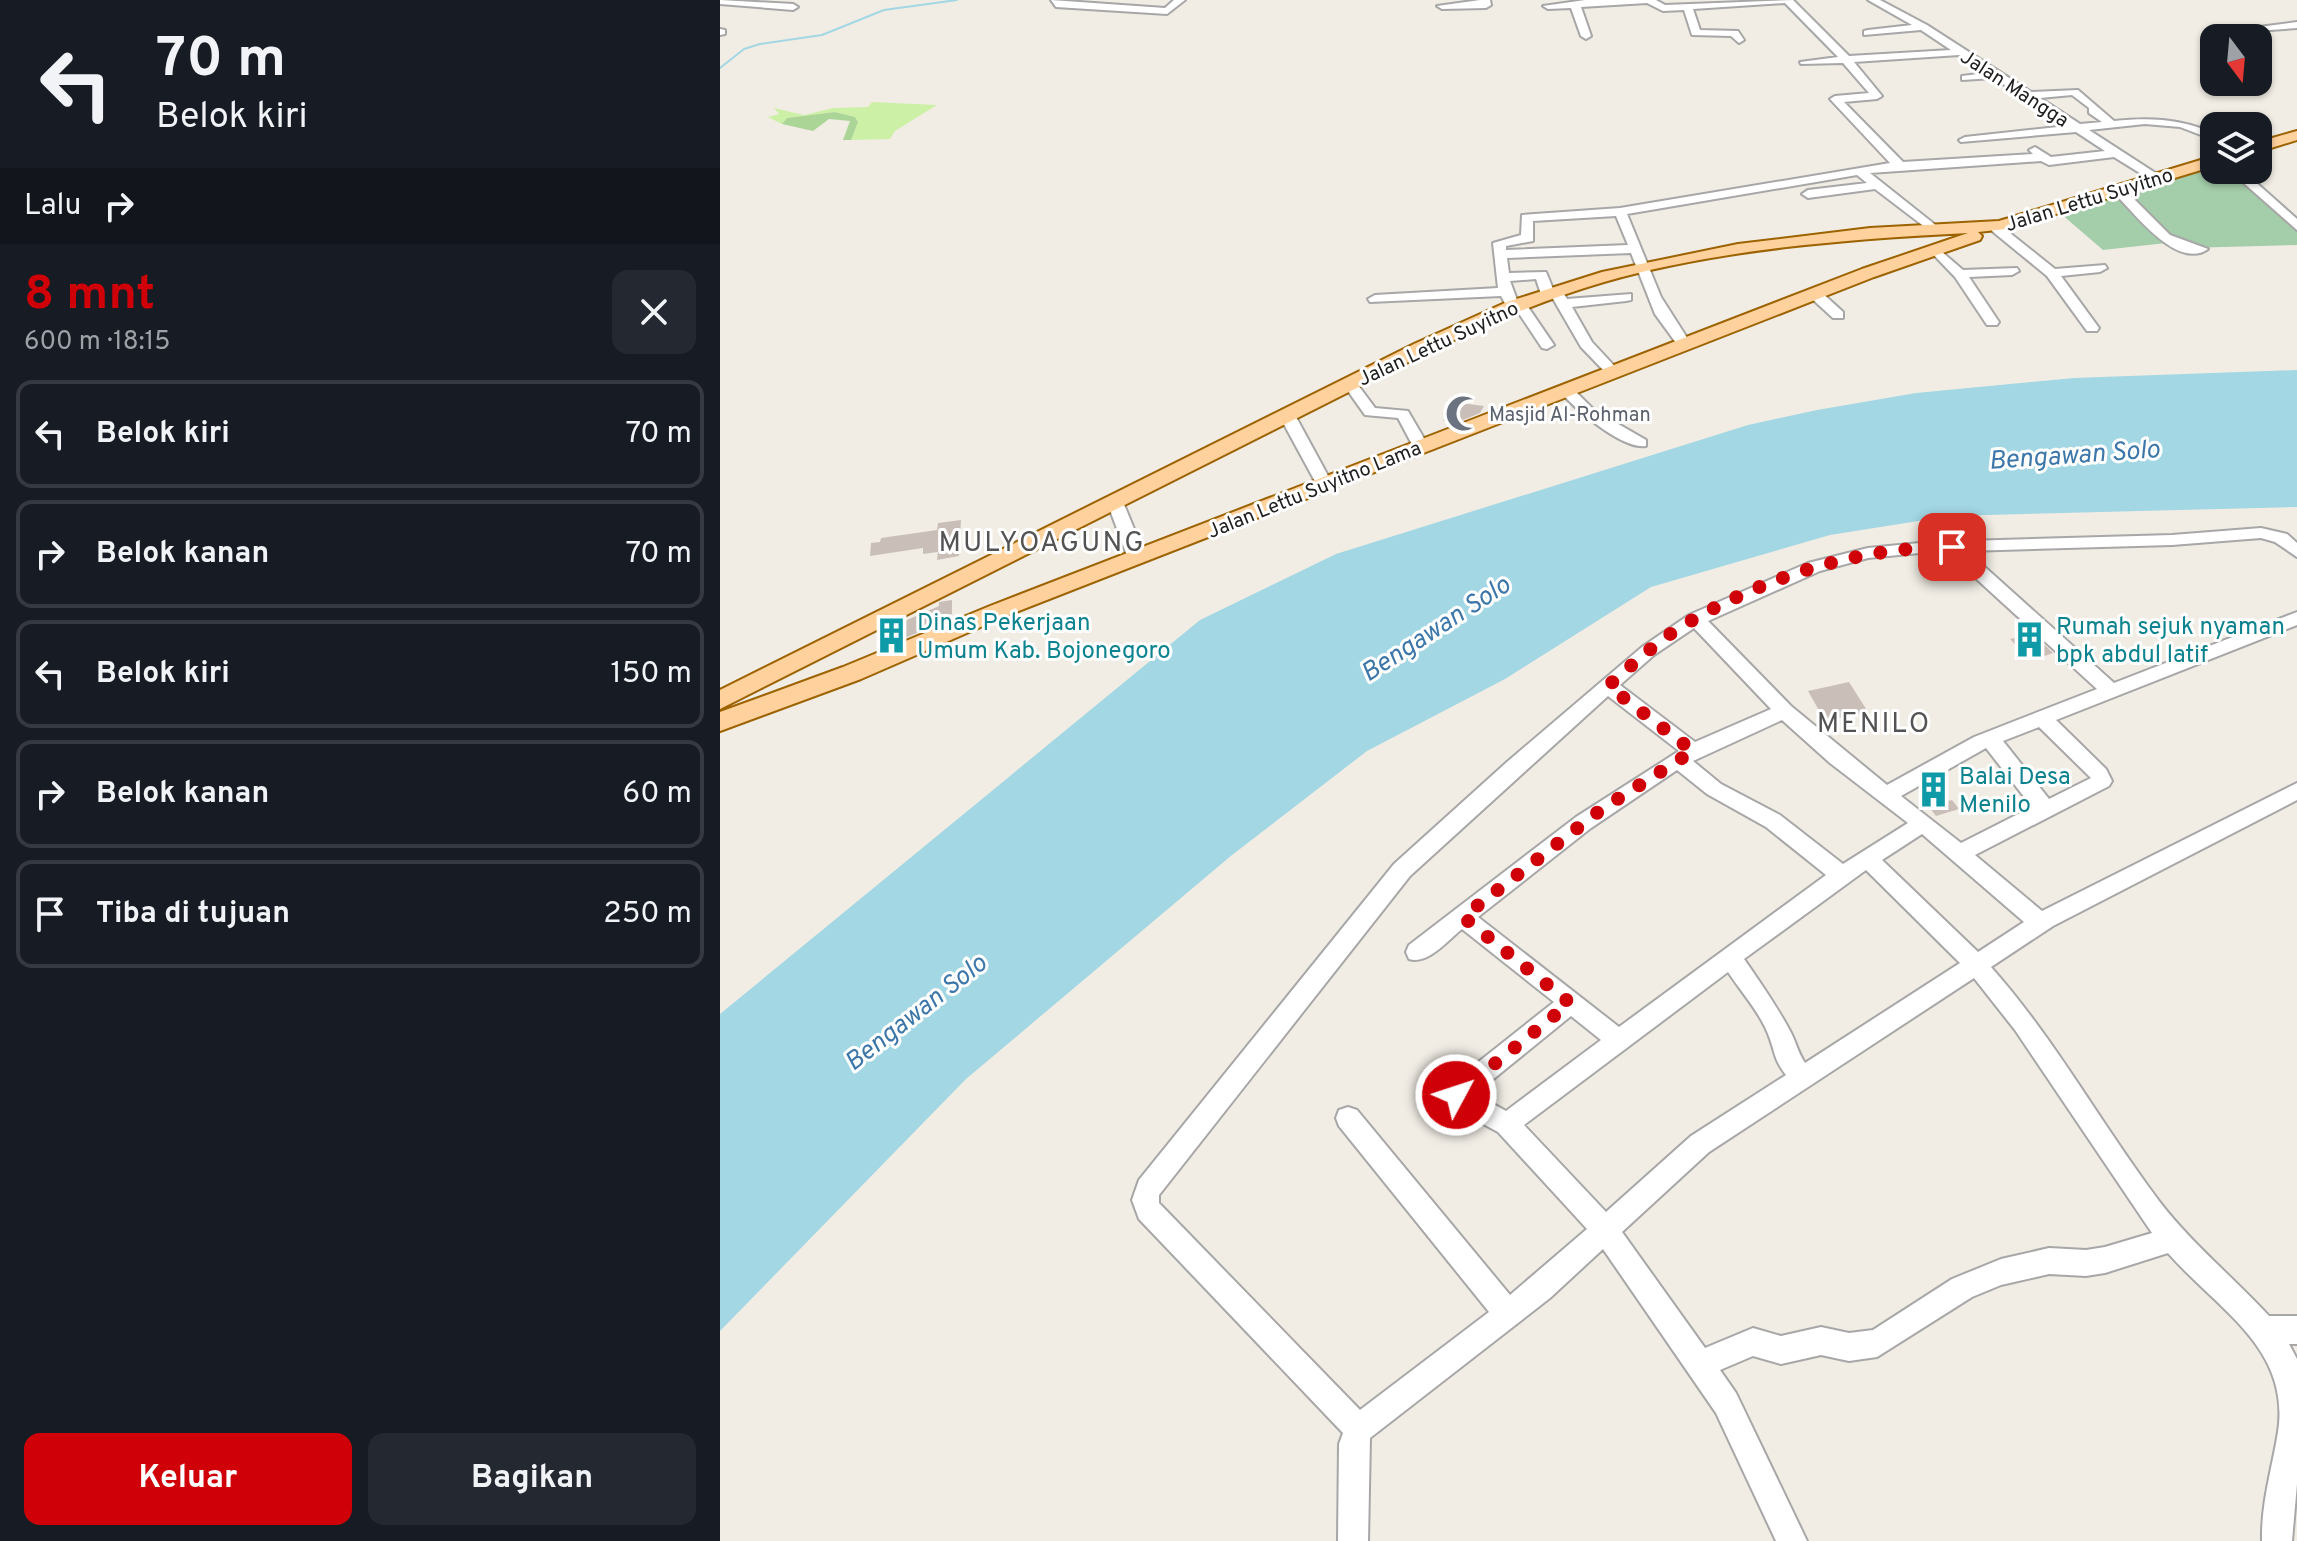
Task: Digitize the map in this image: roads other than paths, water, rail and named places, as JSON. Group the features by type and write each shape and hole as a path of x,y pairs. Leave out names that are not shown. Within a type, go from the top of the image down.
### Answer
{"main road":[{"path":"2272,143 2297,135"},
{"name":"Jalan Lettu Suyitno","path":"1998,227 2200,165"},
{"name":"Jalan Lettu Suyitno Lama","path":"720,722 852,673 998,611 1815,294 1934,240 1998,227"},
{"name":"Jalan Lettu Suyitno","path":"720,700 1288,417 1511,295 1556,297 1639,259 1870,233 1934,240"}],"street":[{"path":"1056,0 1056,4 1109,4 1167,11 1180,0"},
{"path":"1548,6 1649,0 1661,7 1688,8 1786,0 1877,96 1835,99 1899,165"},
{"path":"1876,1 1896,0"},
{"path":"720,1 793,7"},
{"name":"Jalan Mangga","path":"1876,1 1923,27 2156,179"},
{"path":"1442,6 1485,2 1484,21"},
{"path":"1575,4 1586,36"},
{"path":"1688,8 1696,33 1734,33 1739,40"},
{"path":"2272,27 2297,25"},
{"path":"1868,33 1923,27"},
{"path":"1817,32 1831,30"},
{"path":"1805,62 1961,52"},
{"path":"1966,78 1996,75"},
{"path":"2028,96 2074,92 2113,125"},
{"path":"1965,140 2172,122 2200,132"},
{"path":"2016,135 2049,161 2115,153"},
{"path":"1857,155 1878,185 1934,240 1992,322"},
{"path":"1547,345 1511,295 1501,254 1500,241 1528,238 1526,218 1620,212 1899,165 2043,157"},
{"path":"2250,184 2297,226"},
{"path":"1808,194 1878,185"},
{"path":"2119,191 2173,244 2184,250 2202,249"},
{"path":"1620,212 1665,321 1684,344"},
{"path":"1998,227 2052,273 2092,328"},
{"path":"1501,254 1639,259"},
{"path":"2052,273 2100,268"},
{"path":"1960,274 2012,271"},
{"path":"1375,299 1511,295 1541,275 1586,344 1613,372"},
{"path":"1815,294 1838,315"},
{"path":"1556,297 1626,297"},
{"path":"1350,384 1370,412 1403,414 1421,447"},
{"path":"1566,390 1589,413 1640,443"},
{"path":"1288,417 1325,485"},
{"path":"1115,502 1137,558"},
{"path":"1359,1429 1148,1210 1146,1194 1402,870 1648,651 1695,619 1741,597 1842,558 1952,547 2172,540 2261,533 2281,538 2297,552"},
{"path":"1952,547 2111,691"},
{"path":"1887,795 1937,764 1990,739 2297,618"},
{"path":"1695,619 1784,711 1837,758 1923,823 2040,923"},
{"path":"1608,686 1686,756 1714,789 1773,821 1842,875"},
{"path":"1417,952 1602,809 1686,756 1784,711"},
{"path":"1959,854 2098,784 2102,778 2042,718"},
{"path":"1990,739 2046,810"},
{"path":"1353,1541 1354,1444 1359,1429 1540,1289 1700,1144 2040,923 2297,791"},
{"path":"1507,1124 1842,875 1923,823"},
{"path":"1868,859 2002,995 2173,1239 2245,1308 2263,1330 2288,1374 2295,1397 2286,1481 2276,1524 2277,1541"},
{"path":"1463,917 1619,1041"},
{"path":"1731,958 1766,1009 1783,1040 1784,1053 1803,1078"},
{"path":"1570,1003 1457,1094 1459,1098 1507,1124 1604,1229 1726,1403 1792,1541"},
{"path":"1348,1118 1508,1314"},
{"path":"1700,1364 1753,1342 1781,1350 1821,1341 1849,1347 1877,1343 1962,1288 2001,1272 2049,1261 2086,1263 2105,1260 2173,1239"},
{"path":"2263,1330 2297,1330"}],"water":[{"name":"Bengawan Solo","path":"2297,370 2297,507 1950,516 1830,535 1651,587 1505,679 1367,751 1232,855 966,1079 720,1331 720,1014 1200,620 1336,554 1748,425 1916,393 2074,378"}],"waterway":[{"path":"720,68 744,49 760,44 822,35 884,10 957,0"}],"place":[{"name":"Masjid Al-Rohman","path":"1463,414"},
{"name":"Dinas Pekerjaan Umum Kab. Bojonegoro","path":"891,636"},
{"name":"Rumah sejuk nyaman bpk abdul latif","path":"2030,640"},
{"name":"Balai Desa Menilo","path":"1933,790"}],"district":[{"name":"MULYOAGUNG","path":"1042,541"},
{"name":"MENILO","path":"1874,722"}]}
